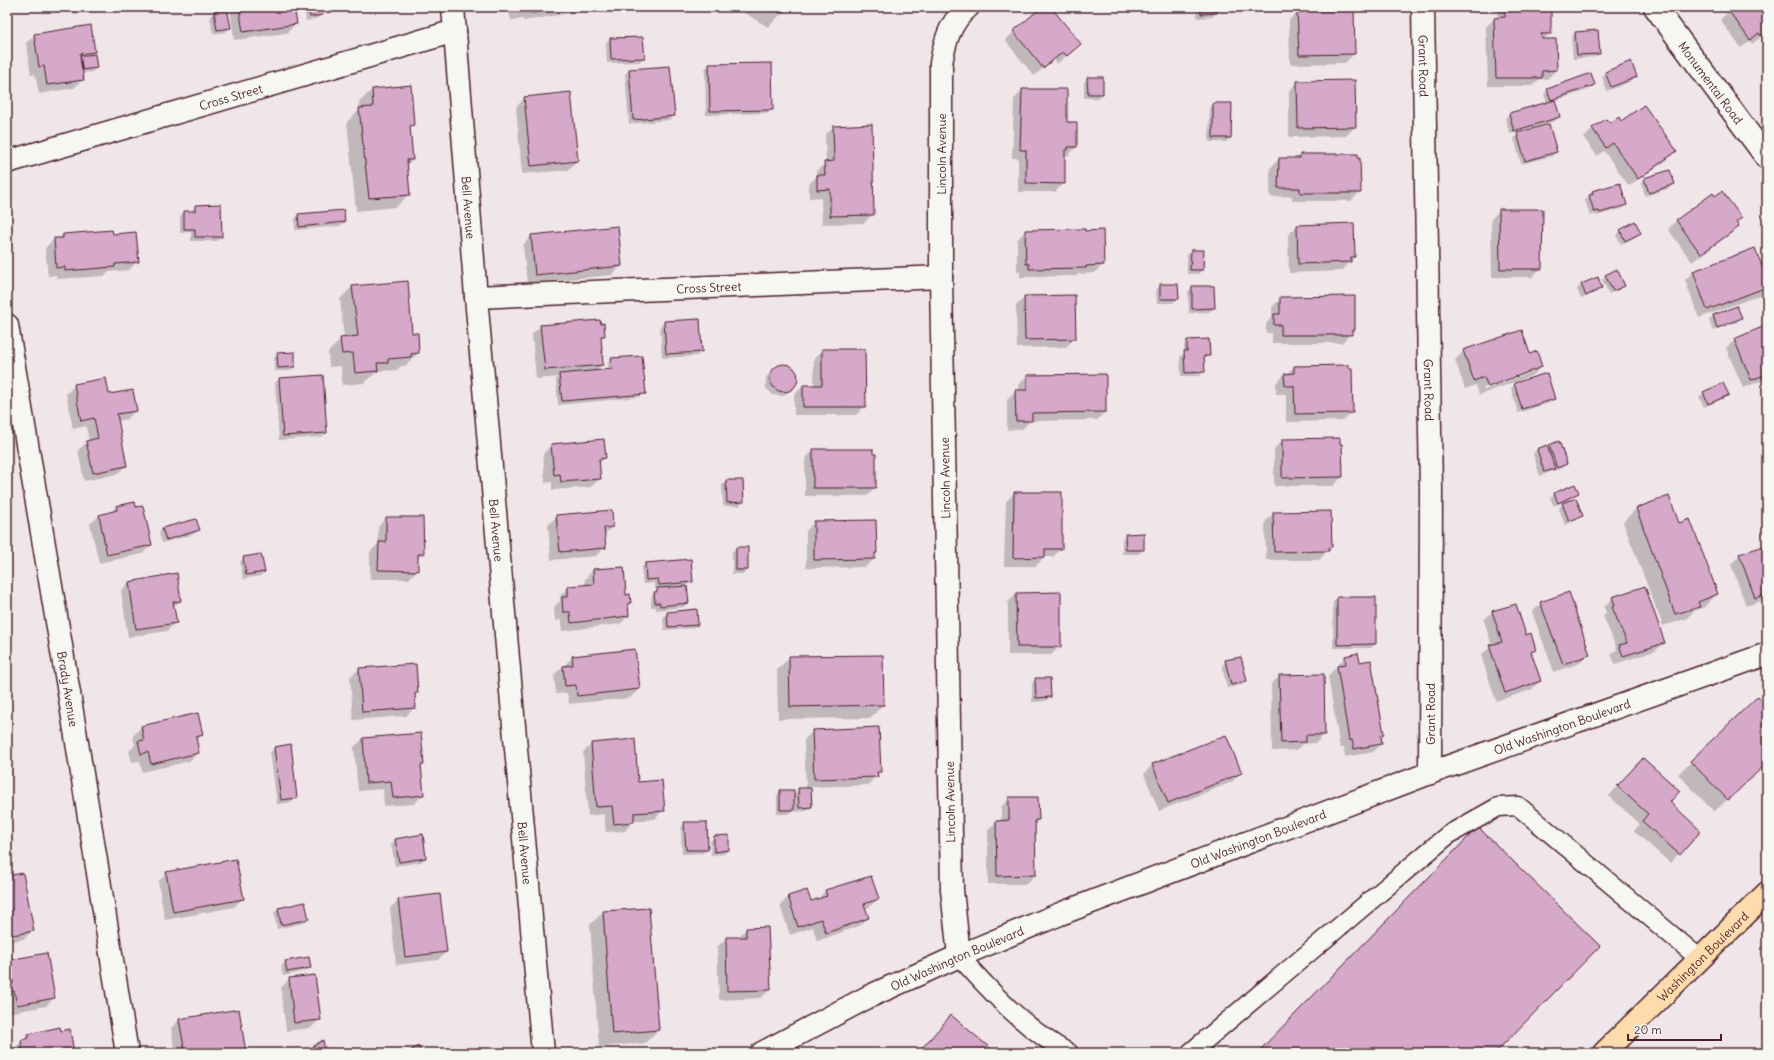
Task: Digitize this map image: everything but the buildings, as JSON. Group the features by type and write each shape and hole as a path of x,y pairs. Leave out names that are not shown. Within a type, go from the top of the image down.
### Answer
{"main road":[{"name":"Washington Boulevard","path":"1604,1053 1767,894"}],"street":[{"name":"Bell Avenue","path":"453,7 476,297 543,1053"},
{"name":"Lincoln Avenue","path":"959,956 952,890 941,277 941,63 946,36 960,14 968,7"},
{"name":"Grant Road","path":"1423,7 1431,490 1430,773"},
{"name":"Monumental Road","path":"1655,7 1767,158"},
{"name":"Cross Street","path":"7,162 455,30"},
{"name":"Cross Street","path":"476,297 941,277"},
{"name":"Brady Avenue","path":"7,325 71,700 128,1053"},
{"name":"Old Washington Boulevard","path":"762,1053 868,997 959,956 1060,914 1430,773 1767,654"}],"lane":[{"path":"1190,1053 1448,835 1498,807 1518,806 1700,959"},
{"path":"959,956 993,994 1049,1042 1069,1053"}]}
